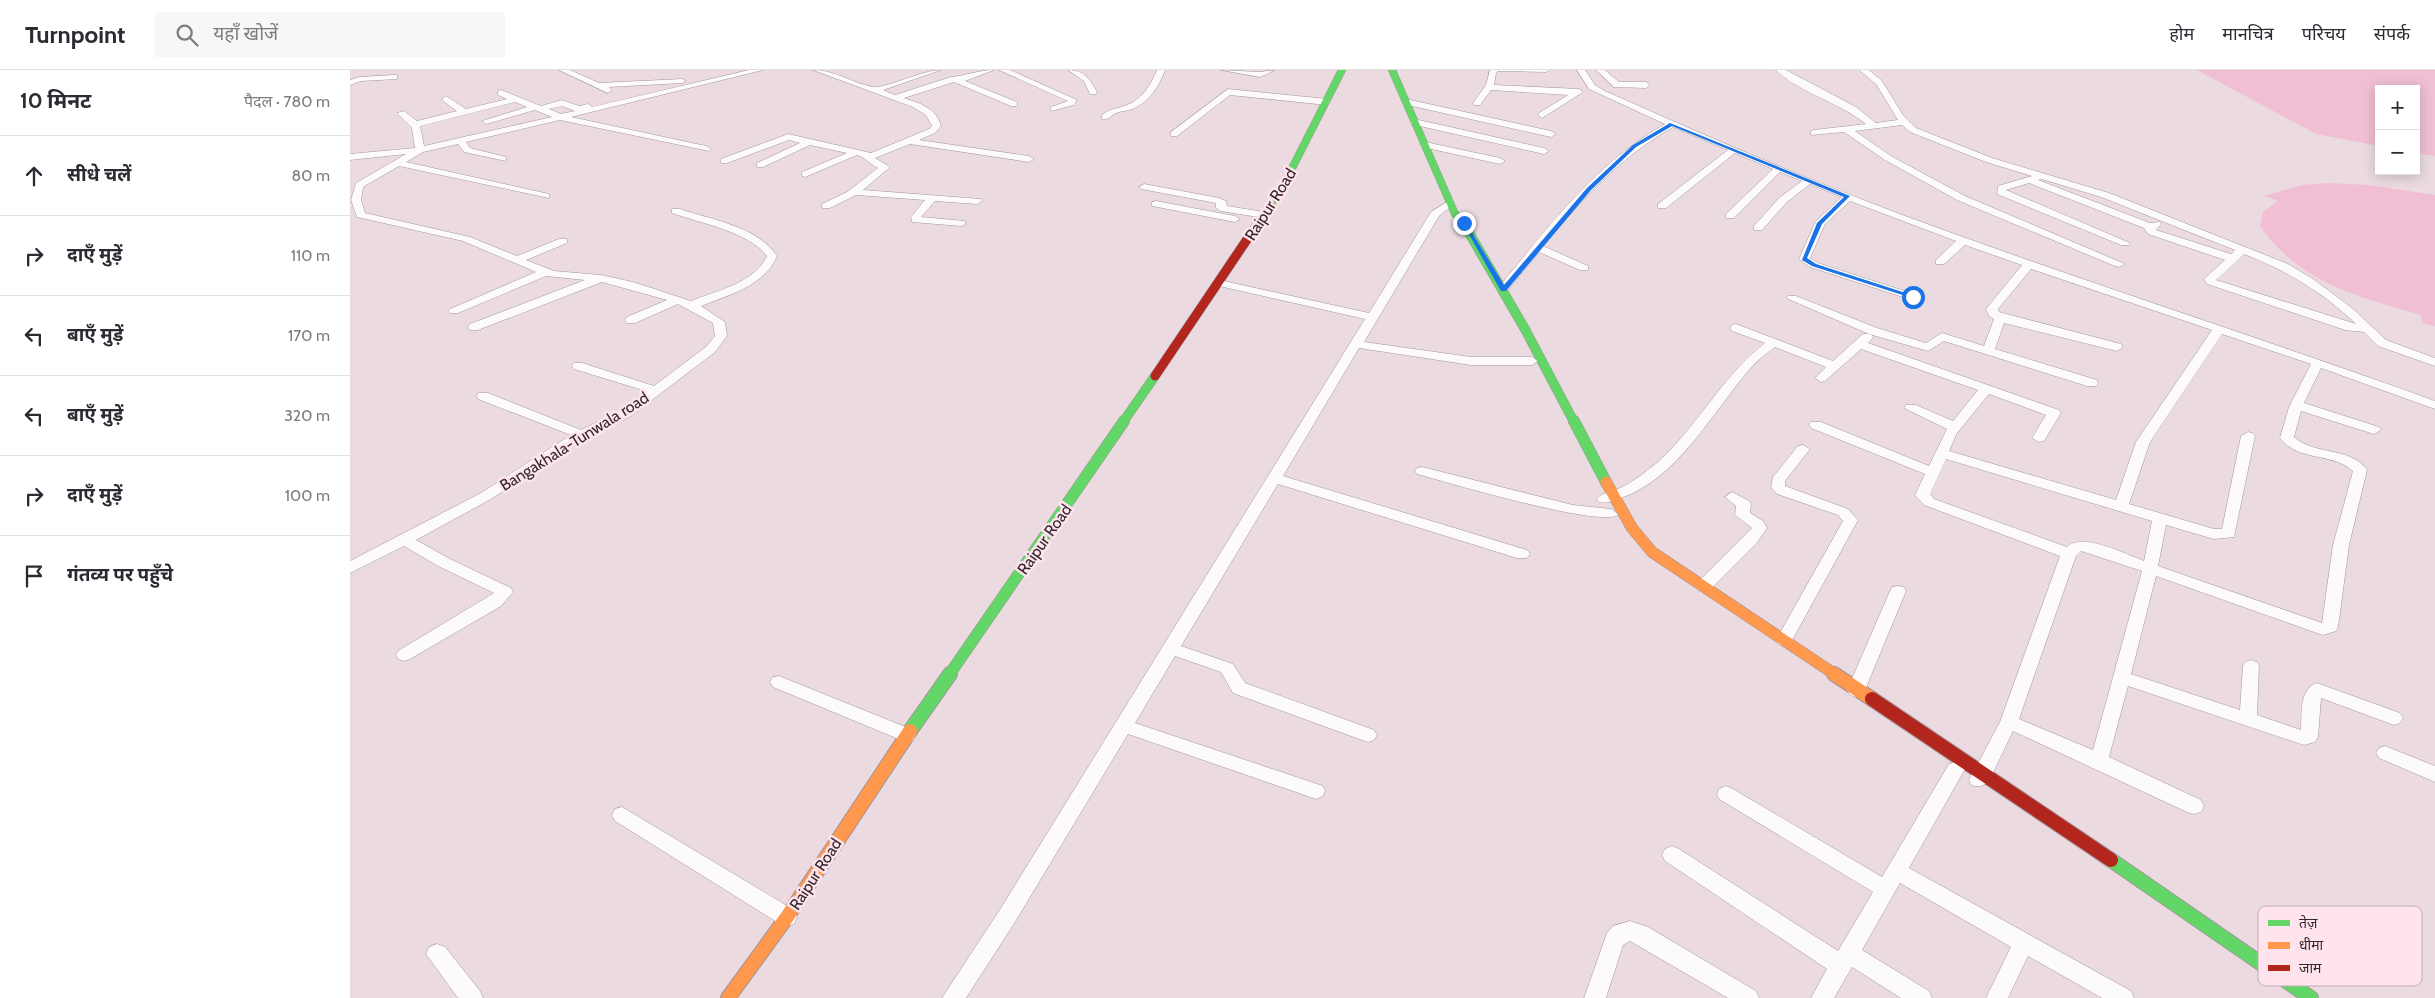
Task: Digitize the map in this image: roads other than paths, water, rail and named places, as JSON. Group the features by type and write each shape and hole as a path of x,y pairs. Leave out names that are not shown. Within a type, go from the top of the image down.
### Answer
{"street":[{"path":"563,70 601,85 614,96 609,105"},
{"path":"350,158 420,150 563,118 609,105 759,70"},
{"path":"724,161 784,137 810,141 868,156 933,130 936,122 924,109 897,97 817,70"},
{"path":"876,90 937,70"},
{"path":"897,97 948,80 959,80 990,70"},
{"path":"1003,70 1073,100 1071,103 1054,109"},
{"path":"1072,70 1088,80 1093,92"},
{"path":"1105,117 1116,108 1131,106 1149,93 1157,82 1161,70"},
{"path":"1225,70 1260,75 1271,70"},
{"name":"Raipur Road","path":"728,998 787,917 907,735 1219,283 1284,184 1328,102 1342,70"},
{"path":"1392,70 1453,208 1504,289 1609,498 1611,514 1623,534 1644,556 1956,769 1980,778 2258,963"},
{"path":"1477,103 1489,87 1492,72 1495,70"},
{"path":"1502,70 1546,70"},
{"path":"1581,70 1591,85 1602,93 1848,197 2124,298 2220,328 2435,405"},
{"path":"1600,70 1617,85 1646,85"},
{"path":"1780,70 1853,109 1874,126"},
{"path":"1863,70 1873,75 1883,87 1904,122 1913,130 1978,156 2105,196 2284,266 2309,281 2348,310 2378,340 2435,362"},
{"path":"383,86 402,71"},
{"path":"350,83 360,79 394,77"},
{"path":"601,85 682,80"},
{"path":"959,80 1014,104"},
{"path":"1542,115 1591,85"},
{"path":"1489,87 1578,92"},
{"path":"1174,134 1228,92 1328,102"},
{"path":"502,93 563,118 638,132 706,149"},
{"path":"446,99 464,112"},
{"path":"416,124 516,99"},
{"path":"1406,102 1551,134"},
{"path":"486,121 560,104 578,109 609,105"},
{"path":"401,113 416,124 419,129 420,150"},
{"path":"1414,122 1544,152"},
{"path":"1814,133 1904,122"},
{"path":"1504,289 1589,189 1623,155 1651,134 1672,124"},
{"path":"1846,129 1888,158 1961,198 2119,264"},
{"path":"460,141 467,150 503,159"},
{"path":"760,165 810,141"},
{"path":"909,141 1028,158"},
{"path":"1425,145 1500,161"},
{"name":"Bangakhala-Tunwala road","path":"350,568 508,483 558,448 626,413 710,350 721,336 719,322 678,300 601,278 539,270 466,239 361,216 356,206 357,187 362,182 420,150"},
{"path":"1662,206 1734,150"},
{"path":"746,152 774,158"},
{"path":"805,174 855,153"},
{"path":"826,206 854,192 885,167 872,161 868,156"},
{"path":"398,163 449,172 545,196"},
{"path":"1730,216 1779,168"},
{"path":"2043,176 2004,187 2001,192 2125,243"},
{"path":"1758,228 1783,200 1809,180"},
{"path":"2028,180 2150,227 2150,230 2155,233 2234,259"},
{"path":"1144,187 1219,202 1222,203 1222,208 1262,218"},
{"path":"854,192 977,201"},
{"path":"1848,197 1820,223 1804,259 1814,265 1913,297"},
{"path":"932,198 916,217 916,220 961,223"},
{"path":"1156,204 1220,218 1262,218"},
{"path":"954,998 1008,915 1124,726 1169,648 1434,214 1453,208"},
{"path":"1453,208 1455,223 1609,498 1642,543 1652,552 1856,690 2258,975"},
{"path":"676,211 749,237 770,250 772,256 766,268 752,280 692,306"},
{"path":"2036,230 2063,218"},
{"path":"2150,227 2166,220"},
{"path":"1940,262 1964,240"},
{"path":"516,260 563,241"},
{"path":"1538,248 1584,268"},
{"path":"2242,250 2210,279 2211,282 2349,327 2368,329"},
{"path":"2030,264 1992,309 1993,314 2000,318 2117,347"},
{"path":"470,295 539,270"},
{"path":"454,311 539,270"},
{"path":"474,327 601,278"},
{"path":"1219,283 1372,317"},
{"path":"1792,298 1873,331 1928,347 1942,337 2092,383"},
{"path":"631,320 678,300"},
{"path":"1988,351 2000,318"},
{"path":"1736,328 1834,366"},
{"path":"2121,505 2144,442 2220,328"},
{"path":"1821,378 1873,331"},
{"path":"1609,498 1634,489 1665,460 1713,408 1742,368 1774,342"},
{"path":"1355,344 1471,361 1532,361"},
{"path":"1860,344 2054,413 2039,438"},
{"path":"1980,778 2009,722 2069,554 2075,547 2084,546 2322,628 2330,627 2341,545 2360,470 2347,461 2299,447 2289,441 2287,433 2297,405 2318,362"},
{"path":"578,366 655,390"},
{"path":"1986,390 1954,427 1922,491 1926,500 2069,554"},
{"path":"483,396 582,435"},
{"path":"2297,405 2374,430"},
{"path":"1911,408 1954,427"},
{"path":"1816,425 1932,472"},
{"path":"1941,453 2214,534 2229,534 2248,436"},
{"path":"1784,640 1851,522 1849,516 1843,512 1782,491 1778,487 1778,480 1802,449"},
{"path":"1422,471 1573,510 1611,514"},
{"path":"1273,478 1522,554"},
{"path":"1704,586 1751,540 1760,528 1758,524 1742,514 1744,504 1732,497"},
{"path":"2099,761 2150,569 2160,518"},
{"path":"403,539 443,562 505,592 495,602 404,655"},
{"path":"1856,690 1898,591"},
{"path":"1169,648 1227,668 1232,673 1234,681 1239,688 1368,735"},
{"path":"2248,718 2251,666"},
{"path":"2120,677 2308,738 2313,694 2317,690 2394,718"},
{"path":"779,682 907,735"},
{"path":"2009,722 2099,761 2194,806"},
{"path":"1124,726 1316,791"},
{"path":"2385,753 2435,774"},
{"path":"1822,998 1956,769"},
{"path":"1726,794 1885,889"},
{"path":"622,815 787,917"},
{"path":"1672,855 1844,959 1920,998"},
{"path":"1896,871 2123,998"},
{"path":"1595,998 1614,940 1620,933 1630,931 1641,934 1748,998"},
{"path":"1997,998 2024,943"},
{"path":"437,954 472,998"},
{"path":"2273,986 2290,998"},
{"path":"2292,986 2310,998"}]}
